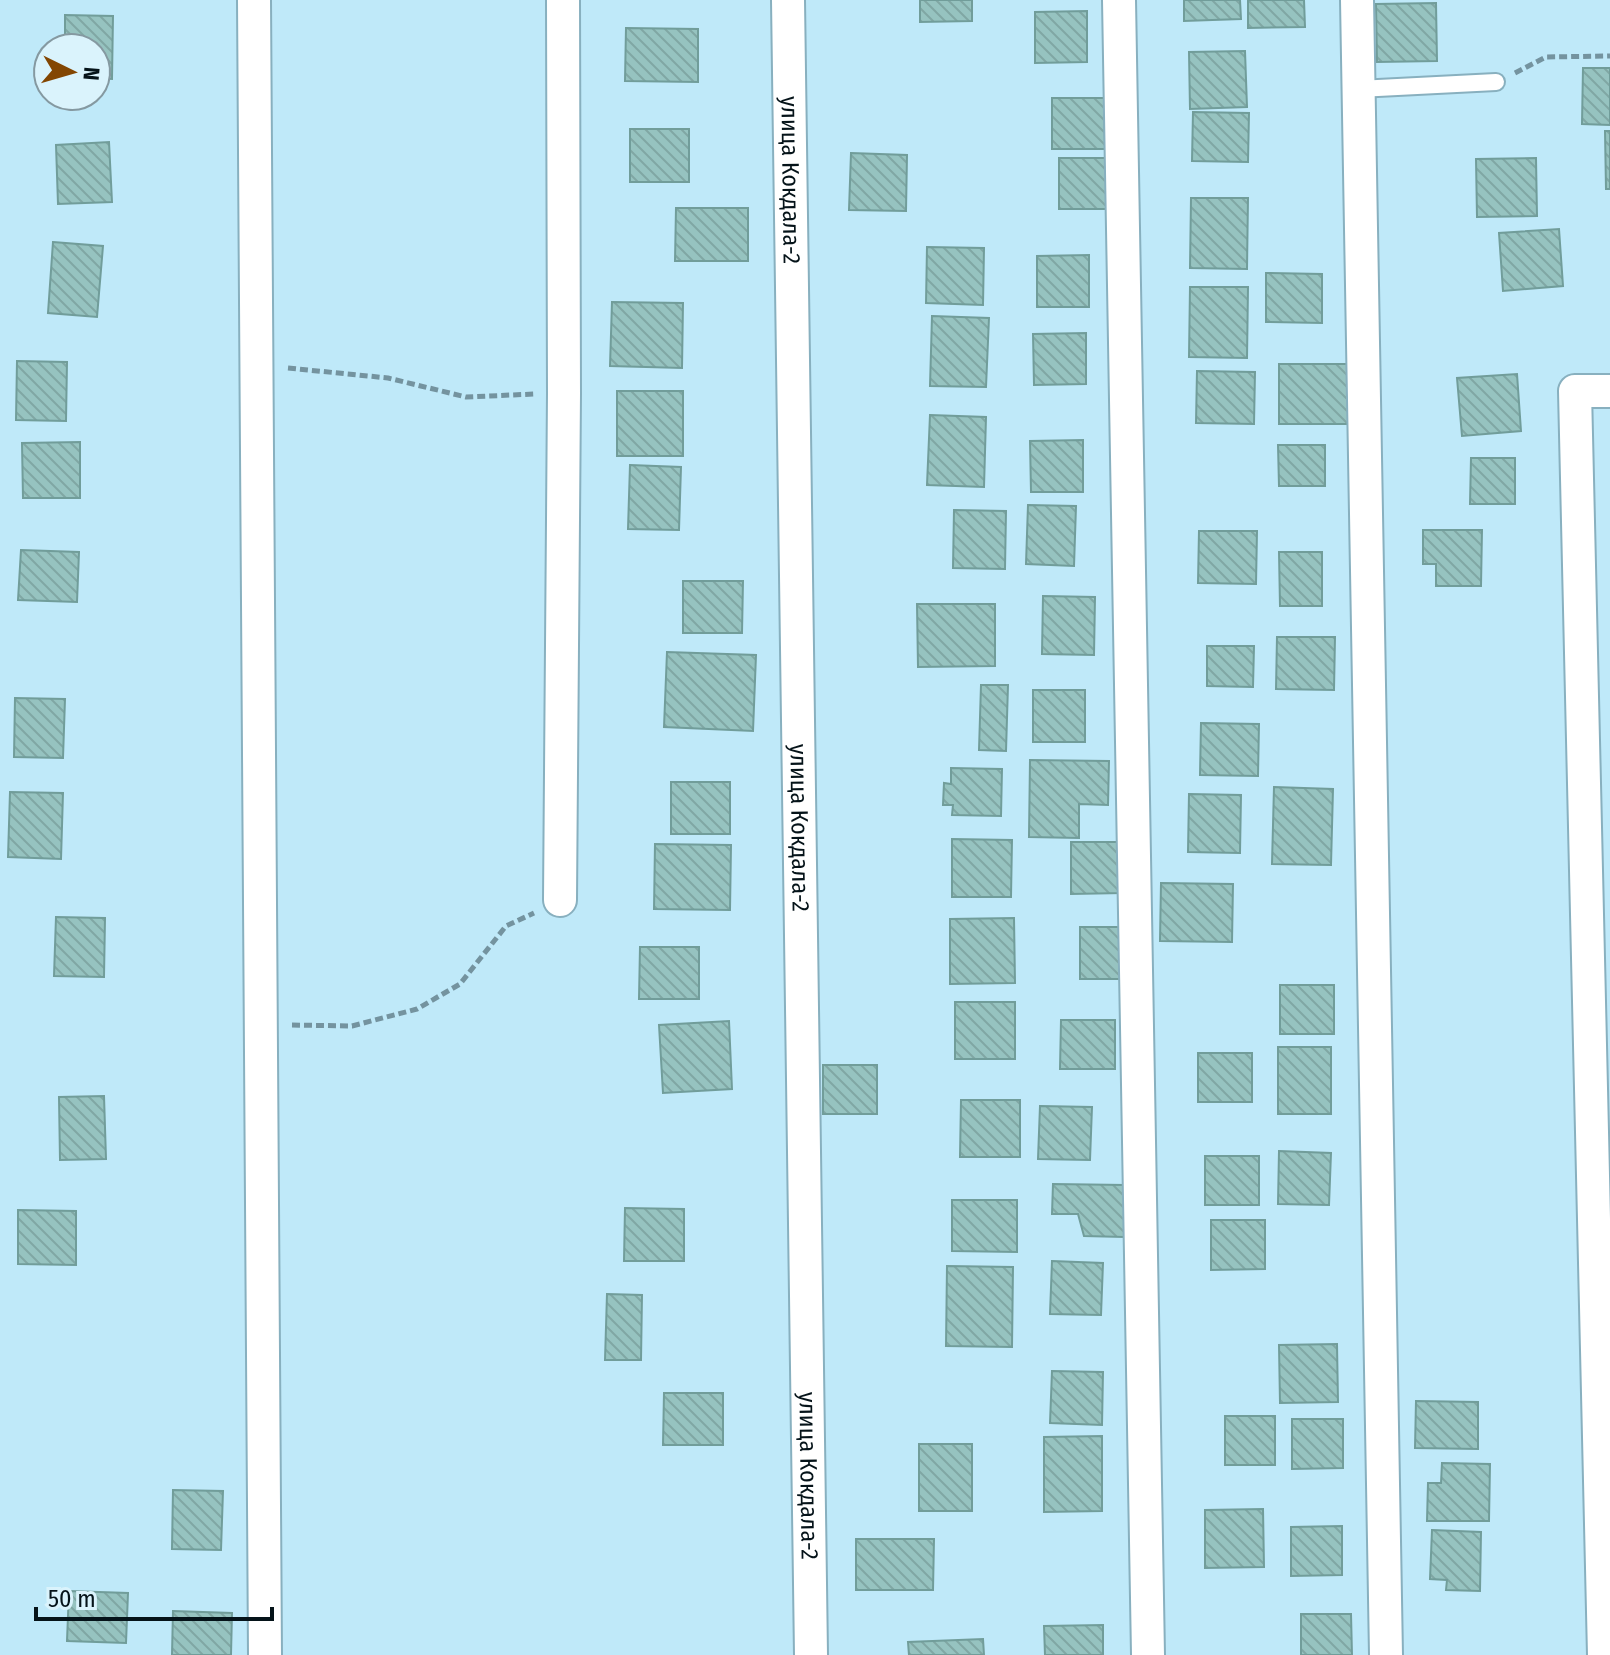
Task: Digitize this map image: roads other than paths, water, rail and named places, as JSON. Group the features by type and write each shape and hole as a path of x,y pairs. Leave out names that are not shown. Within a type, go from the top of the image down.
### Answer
{"street":[{"path":"254,0 265,1655"},
{"path":"560,900 563,0"},
{"name":"улица Кокдала-2","path":"788,0 811,1655"},
{"path":"1119,0 1148,1655"},
{"path":"1357,0 1386,1655"},
{"path":"1604,1655 1575,391 1610,391"}],"lane":[{"path":"1358,89 1496,82"}]}
